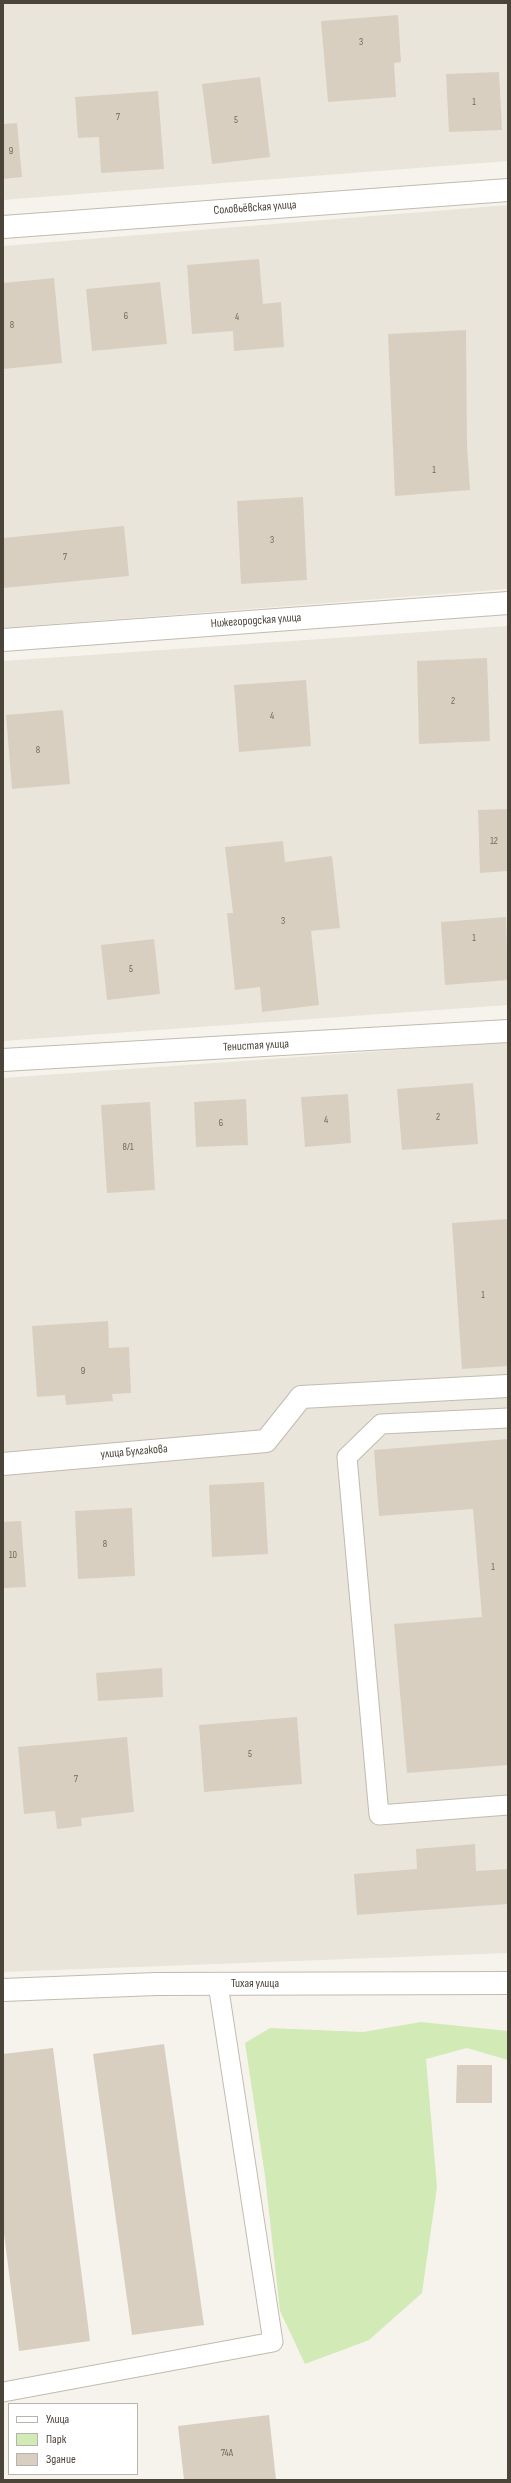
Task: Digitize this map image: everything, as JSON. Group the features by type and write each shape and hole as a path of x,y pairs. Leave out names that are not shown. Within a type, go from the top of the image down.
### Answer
{"street":[{"name":"Соловьёвская улица","path":"3,227 508,190"},
{"name":"Нижегородская улица","path":"3,640 508,603"},
{"name":"Тенистая улица","path":"3,1060 508,1031"},
{"name":"улица Булгакова","path":"3,1464 266,1441 301,1397 508,1386"},
{"name":"Тихая улица","path":"3,1990 156,1984 508,1983"}],"lane":[{"path":"508,1418 381,1424 347,1457 379,1816 508,1805"},
{"path":"3,2392 273,2342 218,1984"}],"shaded area":[{"path":"3,3 508,3 508,161 3,200"},
{"path":"508,205 508,589 3,628 3,246"},
{"path":"508,626 508,1005 3,1041 3,661"},
{"path":"508,1042 508,1953 3,1972 3,1078"}],"green space":[{"path":"421,2022 508,2031 508,2060 467,2048 426,2059 437,2187 422,2293 369,2340 305,2364 280,2311 265,2176 245,2043 270,2028 363,2032"}],"building":[{"path":"398,15 401,62 394,63 396,97 328,102 321,21"},
{"path":"499,72 502,130 449,132 446,74"},
{"path":"260,77 270,157 212,164 202,84"},
{"path":"158,91 164,169 101,173 99,137 78,138 75,97"},
{"path":"17,123 22,177 3,179 3,124"},
{"path":"259,259 263,304 281,302 284,347 234,351 233,331 192,334 187,265"},
{"path":"54,278 62,363 3,369 3,283"},
{"path":"160,282 167,344 92,351 86,289"},
{"path":"466,330 467,445 470,490 395,496 388,334"},
{"path":"303,497 307,580 241,584 237,501"},
{"path":"124,526 129,576 3,588 3,538"},
{"path":"487,658 490,741 419,744 417,661"},
{"path":"306,680 311,746 239,752 234,685"},
{"path":"63,710 70,784 12,789 6,715"},
{"path":"508,809 508,871 480,873 478,810"},
{"path":"283,841 285,862 332,856 340,928 311,931 319,1005 262,1012 260,987 235,990 227,913 233,913 225,847"},
{"path":"506,917 508,980 445,985 441,922"},
{"path":"154,939 160,994 107,1000 101,945"},
{"path":"473,1083 478,1144 402,1150 397,1089"},
{"path":"348,1094 351,1143 305,1147 301,1097"},
{"path":"246,1099 248,1145 196,1147 194,1102"},
{"path":"150,1102 155,1190 107,1193 101,1105"},
{"path":"508,1219 508,1366 462,1369 452,1223"},
{"path":"108,1321 109,1348 129,1347 131,1393 112,1394 113,1401 66,1405 65,1395 37,1397 32,1326"},
{"path":"508,1439 508,1765 407,1773 394,1624 482,1617 473,1509 379,1516 374,1450"},
{"path":"264,1482 268,1554 212,1557 209,1485"},
{"path":"132,1508 135,1576 78,1579 75,1511"},
{"path":"21,1521 26,1587 3,1588 3,1522"},
{"path":"162,1668 163,1697 98,1701 96,1673"},
{"path":"297,1717 302,1784 204,1792 199,1725"},
{"path":"127,1737 134,1812 81,1818 82,1826 57,1829 55,1811 24,1814 18,1747"},
{"path":"475,1844 476,1871 508,1869 508,1904 357,1915 354,1874 417,1869 416,1849"},
{"path":"164,2044 204,2325 132,2335 93,2054"},
{"path":"53,2048 90,2341 19,2351 3,2226 3,2054"},
{"path":"457,2065 492,2065 492,2103 456,2103"},
{"path":"269,2415 276,2480 184,2480 178,2426"}]}
